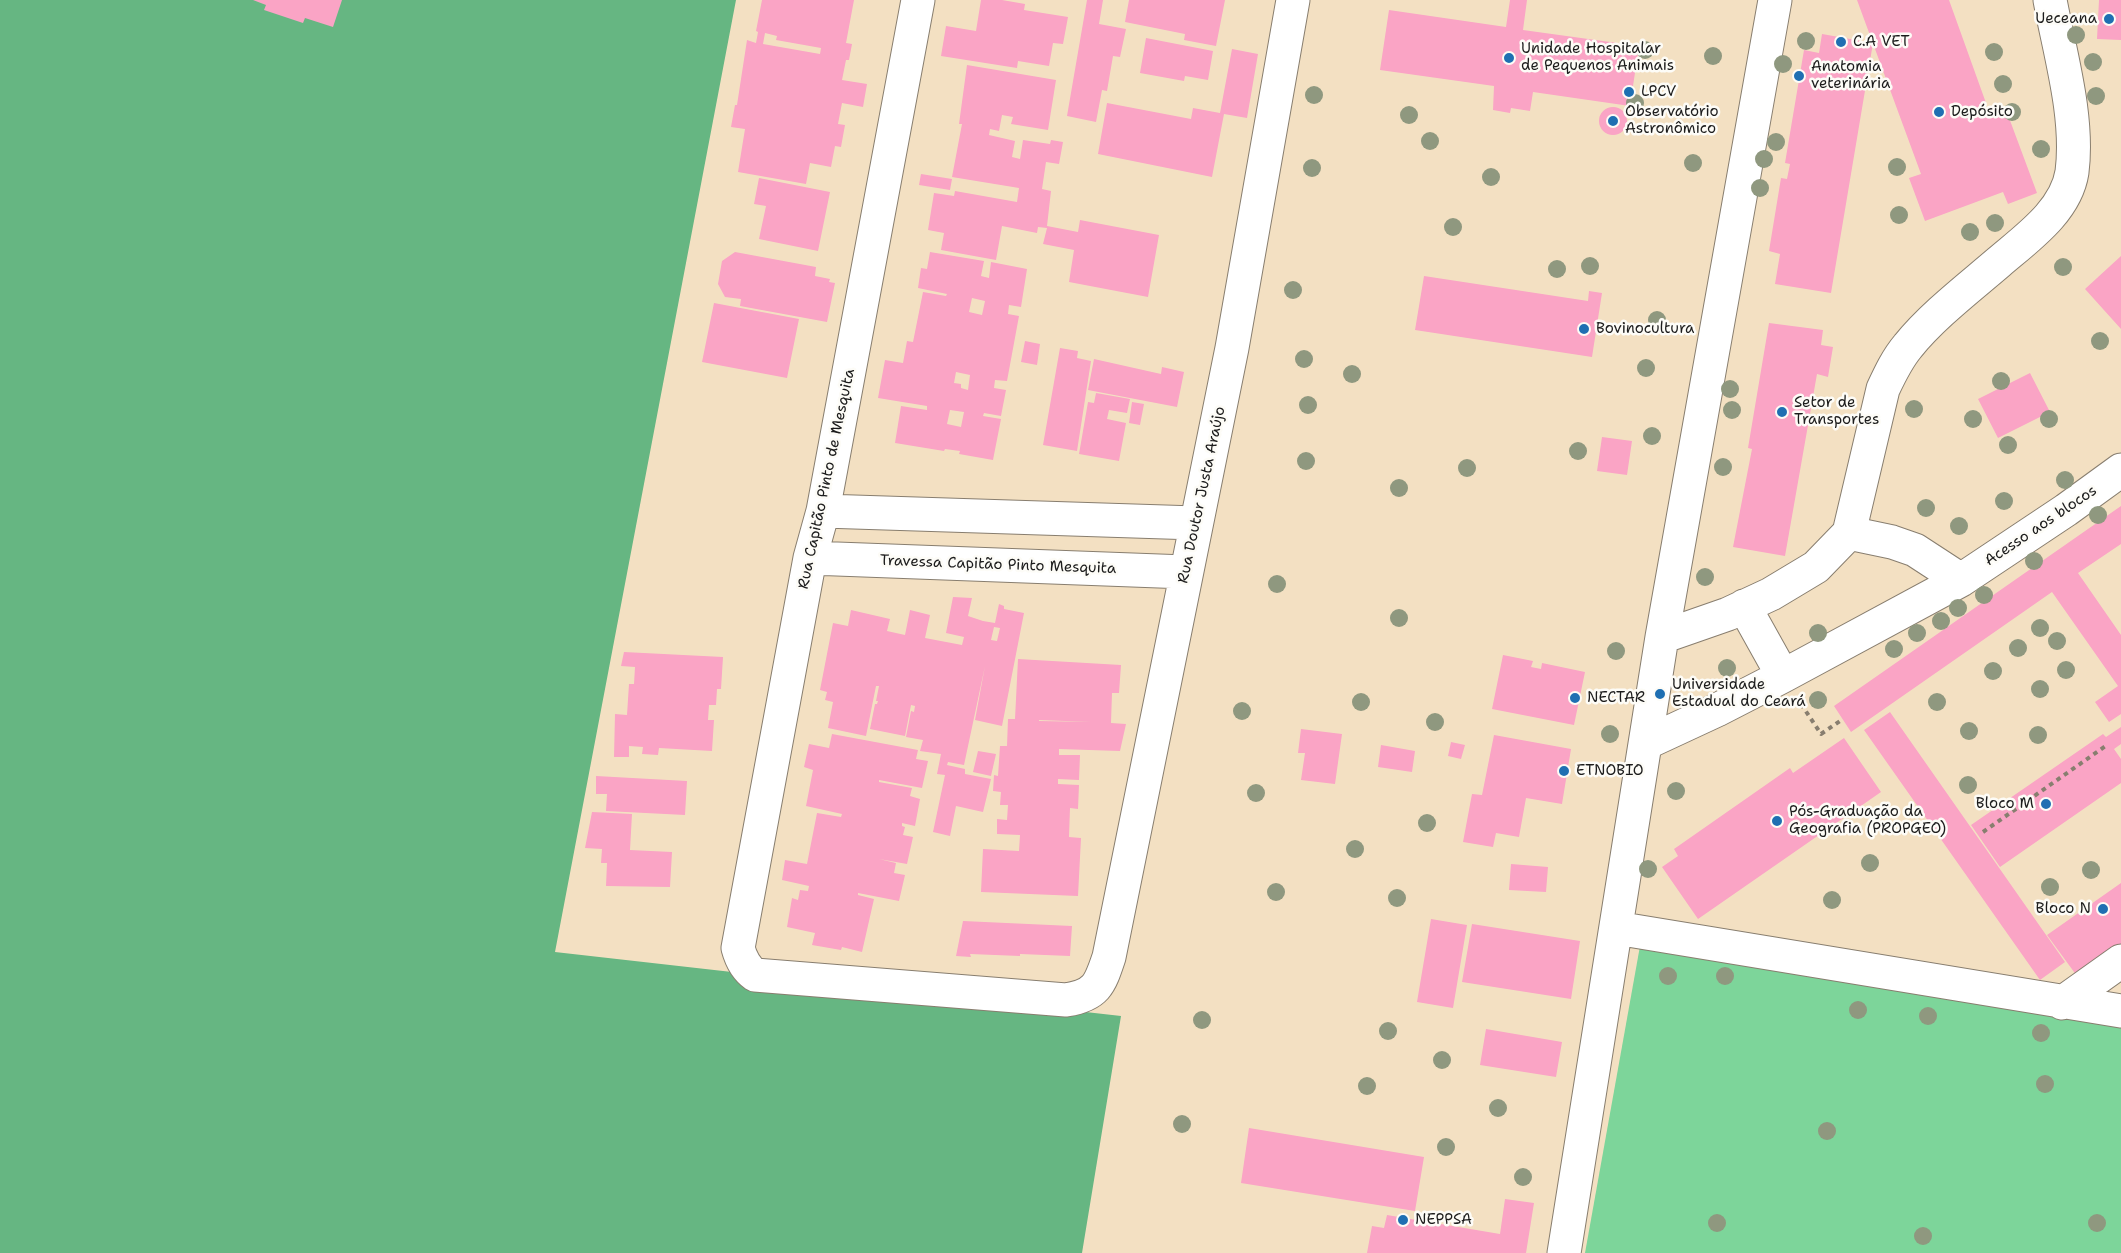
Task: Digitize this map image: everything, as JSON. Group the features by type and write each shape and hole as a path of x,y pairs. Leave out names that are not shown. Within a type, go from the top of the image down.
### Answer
{"street":[{"name":"Rua Capitão Pinto de Mesquita","path":"918,0 823,511 810,558 738,948 741,959 748,970 755,975 1066,1000 1082,997 1097,987"},
{"name":"Rua Doutor Justa Araújo","path":"1097,987 1109,957 1232,348 1293,0"},
{"path":"1564,1253 1662,637 1775,0"},
{"path":"1662,637 1771,594 1816,567 1849,533 1883,389 1893,368 1908,346 1926,327 2044,223 2065,195 2072,174 2073,143 2067,85 2050,0"},
{"name":"Acesso aos blocos","path":"1646,743 1783,676 1961,580 2066,510 2121,470"},
{"path":"823,511 1196,523"},
{"path":"1849,533 1892,542 1915,550 1961,580"},
{"name":"Travessa Capitão Pinto Mesquita","path":"810,558 1186,572"},
{"path":"1744,606 1783,676"},
{"path":"1616,928 2121,1011"},
{"path":"2062,1003 2121,961"}],"path":[{"path":"1783,676 1821,734 1843,719"},
{"path":"1983,832 2108,745"}],"green space":[{"path":"0,0 736,0 555,952 1121,1016 1082,1253 0,1253"},
{"path":"1640,946 2121,1016 2121,1253 1585,1253"}],"building":[{"path":"253,0 342,0 333,27 305,18 303,23 264,10 266,5"},
{"path":"762,0 854,0 846,43 852,44 842,80 867,84 863,107 842,103 838,124 845,125 841,147 835,146 831,167 810,163 806,184 738,172 745,129 731,127 735,105 737,105 747,40 756,43 758,32 756,31","holes":["765,33 777,36 776,40 821,48 820,54 763,44"]},
{"path":"981,0 1002,0 1025,4 1024,10 1068,17 1063,44 1053,43 1049,66 1018,61 1017,68 941,56 946,26 976,31"},
{"path":"1087,0 1103,0 1099,24 1126,29 1120,57 1113,56 1107,91 1102,90 1096,122 1067,116"},
{"path":"1129,0 1225,0 1216,46 1184,40 1185,34 1125,22"},
{"name":"Unidade Hospitalar de Pequenos Animais","path":"1510,0 1527,0 1523,30 1639,46 1630,106 1533,92 1530,111 1511,108 1510,113 1493,110 1494,86 1380,70 1389,10 1506,27"},
{"name":"Depósito","path":"1857,0 1949,0 1986,103 1978,107 1982,116 2005,107 2037,193 2008,204 2003,192 1925,221 1909,178 1921,174"},
{"name":"Ueceana","path":"2099,0 2121,0 2121,40 2097,39"},
{"path":"1822,34 1873,43 1831,293 1775,284 1780,254 1769,251 1781,178 1787,179 1790,164 1785,163 1804,50 1819,53"},
{"path":"1146,38 1213,51 1208,80 1185,76 1184,81 1140,73"},
{"path":"1232,49 1258,54 1247,118 1224,114 1212,177 1098,154 1107,103 1191,119 1193,108 1220,113"},
{"path":"967,65 1056,80 1048,130 1011,124 1013,117 1002,115 999,131 990,129 989,135 1015,141 1012,157 1020,159 1023,140 1050,144 1051,140 1063,142 1059,164 1046,162 1042,189 1051,191 1047,226 1078,232 1080,220 1159,235 1148,297 1069,282 1074,250 1043,244 1047,228 1038,227 1037,233 1002,226 996,260 941,250 944,233 928,230 934,193 954,196 955,191 1017,202 1019,188 952,177 962,124 959,124"},
{"name":"Observatório Astronômico","path":"1613,107 1623,111 1627,121 1623,131 1613,135 1603,131 1599,121 1603,111"},
{"path":"921,174 952,179 950,190 919,185"},
{"path":"759,178 830,192 818,251 759,239 766,206 754,204"},
{"path":"735,252 816,267 815,276 830,279 829,282 835,283 827,322 740,306 741,299 725,297 718,284 722,261"},
{"path":"930,252 984,261 981,276 989,278 991,262 1027,269 1021,307 1009,305 1008,314 1019,316 1007,381 995,380 994,388 1006,390 1001,416 984,413 983,416 1001,419 993,460 959,454 960,451 945,449 944,451 895,443 901,406 927,410 927,406 878,398 885,360 903,363 907,341 913,342 923,292 946,296 947,294 918,288 921,268 927,269","holes":["972,298 985,301 982,315 969,312","956,372 970,375 968,390 961,388 961,384 954,383","950,410 964,412 961,427 947,424"]},
{"path":"2121,256 2121,329 2085,289"},
{"path":"1424,276 1588,301 1589,291 1602,293 1592,357 1415,330"},
{"path":"714,303 799,319 787,378 702,362"},
{"path":"1769,323 1823,330 1821,345 1833,347 1828,377 1817,374 1785,556 1733,547 1752,449 1748,448"},
{"path":"1025,341 1040,344 1037,365 1021,362"},
{"path":"1060,348 1078,351 1077,358 1091,361 1077,451 1043,445"},
{"path":"1094,359 1161,374 1162,367 1184,372 1177,407 1088,390"},
{"path":"2030,373 2050,412 1998,438 1978,399"},
{"path":"1096,393 1130,399 1127,413 1109,410 1107,419 1126,423 1119,461 1079,454 1088,402 1094,403"},
{"path":"1132,402 1144,404 1140,425 1129,423"},
{"path":"1602,437 1632,441 1627,475 1597,471"},
{"path":"2121,506 2121,544 2078,573 2121,635 2121,714 2109,722 2095,702 2118,686 2052,592 1851,732 1834,706"},
{"path":"953,597 972,598 968,616 983,621 995,623 999,604 1004,606 1004,609 1024,613 1002,726 975,720 985,666 964,765 948,762 947,765 965,769 965,774 991,779 983,812 956,806 950,836 933,832 945,775 937,774 941,754 920,751 923,740 906,737 911,711 914,712 915,706 911,705 905,736 870,729 875,704 878,701 876,701 879,686 876,686 866,736 828,728 833,702 825,700 827,692 820,690 833,623 848,626 851,610 890,619 887,631 905,635 910,610 930,615 925,638 962,645 964,637 946,633","holes":["994,627 1000,628 997,641 991,640"]},
{"path":"624,652 723,657 721,689 717,689 716,705 709,705 708,720 714,720 712,751 659,748 658,755 642,754 643,747 629,746 629,757 614,757 615,714 627,715 629,684 634,684 635,667 621,666"},
{"path":"1503,655 1533,661 1531,667 1541,669 1542,663 1585,672 1574,725 1492,709"},
{"path":"1018,659 1121,665 1119,693 1112,693 1111,723 1126,724 1120,751 1059,749 1059,755 1080,755 1079,780 1058,779 1058,784 1079,785 1078,809 1070,808 1069,837 1081,838 1078,896 981,892 983,849 1019,851 1020,835 997,834 997,819 1007,820 1008,805 1000,805 1001,792 993,791 994,775 998,776 1000,746 1007,746 1008,719 1015,719","holes":["1039,720 1092,722 1039,721"]},
{"path":"1890,712 2065,962 2040,980 1864,730"},
{"name":"Bloco M","path":"2121,727 2121,744 2114,749 2121,759 2121,783 2000,867 1971,825 2103,734 2106,737"},
{"path":"1301,729 1342,734 1335,784 1301,780 1305,753 1298,753"},
{"path":"832,734 918,750 916,759 928,761 922,788 879,780 879,782 912,788 910,796 920,799 915,826 902,823 905,827 903,835 913,837 907,864 879,859 896,863 894,873 905,875 899,901 858,893 858,895 874,899 862,952 842,947 841,950 812,945 815,933 787,927 792,898 798,900 800,890 808,891 809,886 782,880 785,860 807,864 817,813 841,817 842,814 806,806 813,770 804,767 809,744 829,748"},
{"path":"1494,735 1571,749 1562,804 1526,798 1519,837 1496,833 1493,847 1463,842 1472,794 1482,795"},
{"name":"Pós-Graduação da Geografia (PROPGEO)","path":"1844,738 1881,792 1698,919 1662,867 1678,856 1674,849 1790,768 1793,773"},
{"path":"1451,742 1465,745 1461,759 1448,756"},
{"path":"1381,745 1415,751 1412,772 1378,767"},
{"path":"978,751 996,754 991,776 973,772"},
{"path":"596,776 687,781 685,815 606,811 607,794 596,794"},
{"path":"592,812 632,814 630,850 672,852 670,887 606,886 607,863 601,863 602,849 585,848"},
{"path":"1511,864 1548,867 1546,892 1509,890"},
{"name":"Bloco N","path":"2121,883 2121,945 2077,976 2047,935"},
{"path":"1431,919 1467,925 1453,1008 1417,1002"},
{"path":"963,921 1072,926 1070,956 970,954 971,957 956,956"},
{"path":"1472,924 1580,941 1571,999 1462,982"},
{"path":"1486,1029 1562,1042 1556,1077 1480,1065"},
{"path":"1249,1128 1424,1157 1415,1211 1241,1183"},
{"name":"NEPPSA","path":"1505,1199 1534,1203 1526,1253 1367,1253 1372,1226 1384,1228 1387,1215 1500,1234"}],"place":[{"name":"Ueceana","path":"2109,19"},
{"name":"C.A VET","path":"1841,42"},
{"name":"Unidade Hospitalar de Pequenos Animais","path":"1509,58"},
{"name":"Anatomia veterinária","path":"1799,76"},
{"name":"LPCV","path":"1629,92"},
{"name":"Depósito","path":"1939,112"},
{"name":"Observatório Astronômico","path":"1613,121"},
{"name":"Bovinocultura","path":"1584,329"},
{"name":"Setor de Transportes","path":"1782,412"},
{"name":"Universidade Estadual do Ceará","path":"1660,694"},
{"name":"NECTAR","path":"1575,698"},
{"name":"ETNOBIO","path":"1564,771"},
{"name":"Bloco M","path":"2046,804"},
{"name":"Pós-Graduação da Geografia (PROPGEO)","path":"1777,821"},
{"name":"Bloco N","path":"2103,909"},
{"name":"NEPPSA","path":"1403,1220"}]}
